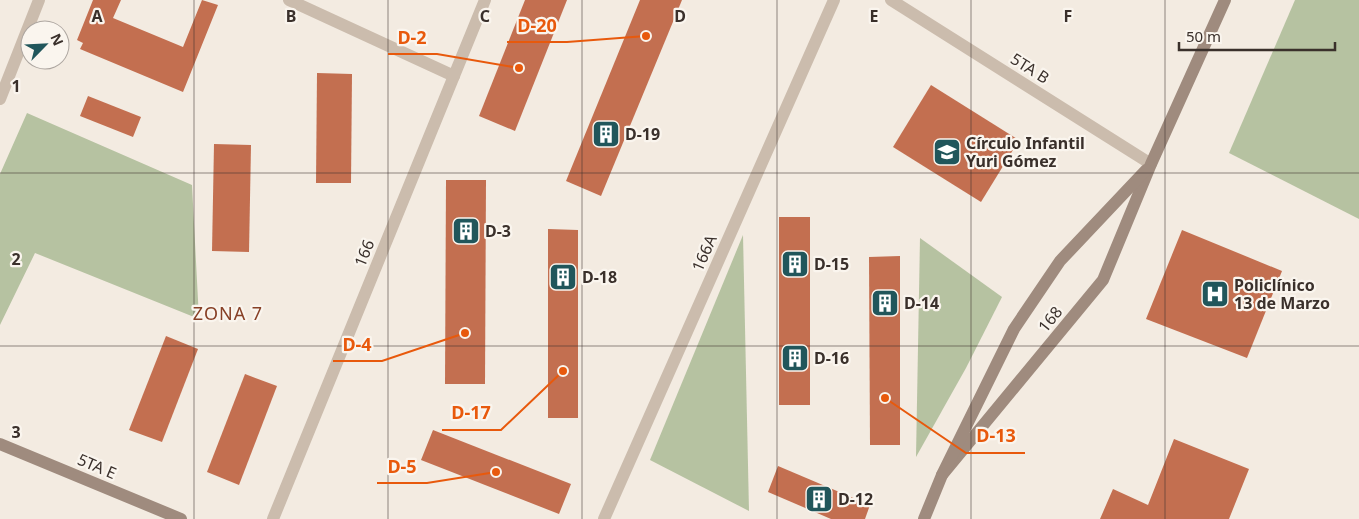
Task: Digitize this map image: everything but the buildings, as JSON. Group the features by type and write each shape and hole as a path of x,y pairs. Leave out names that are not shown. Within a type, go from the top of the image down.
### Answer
{"street":[{"path":"0,99 39,0"},
{"path":"289,0 454,76"},
{"name":"166","path":"273,519 485,0"},
{"name":"166A","path":"604,519 834,0"},
{"name":"5TA B","path":"891,0 1151,164"},
{"name":"168","path":"942,475 1103,280 1151,164 1226,0"},
{"name":"168","path":"924,519 942,475 1014,329 1060,261 1151,164"},
{"name":"5TA E","path":"0,444 181,519"}],"green space":[{"path":"1295,0 1359,0 1359,219 1229,153"},
{"path":"27,113 192,185 199,319 35,253 0,325 0,174"},
{"path":"743,235 749,511 650,460"},
{"path":"920,238 1002,297 966,368 916,457"}],"place":[{"name":"D-20","path":"646,36"},
{"name":"D-2","path":"519,68"},
{"name":"D-19","path":"606,134"},
{"name":"Círculo Infantil Yuri Gómez","path":"947,152"},
{"name":"D-3","path":"466,231"},
{"name":"D-15","path":"795,264"},
{"name":"D-18","path":"563,277"},
{"name":"Policlínico 13 de Marzo","path":"1215,294"},
{"name":"D-14","path":"885,303"},
{"name":"D-4","path":"465,333"},
{"name":"D-16","path":"795,358"},
{"name":"D-17","path":"563,371"},
{"name":"D-13","path":"885,398"},
{"name":"D-5","path":"496,472"},
{"name":"D-12","path":"819,499"}],"district":[{"name":"ZONA 7","path":"228,313"}]}
